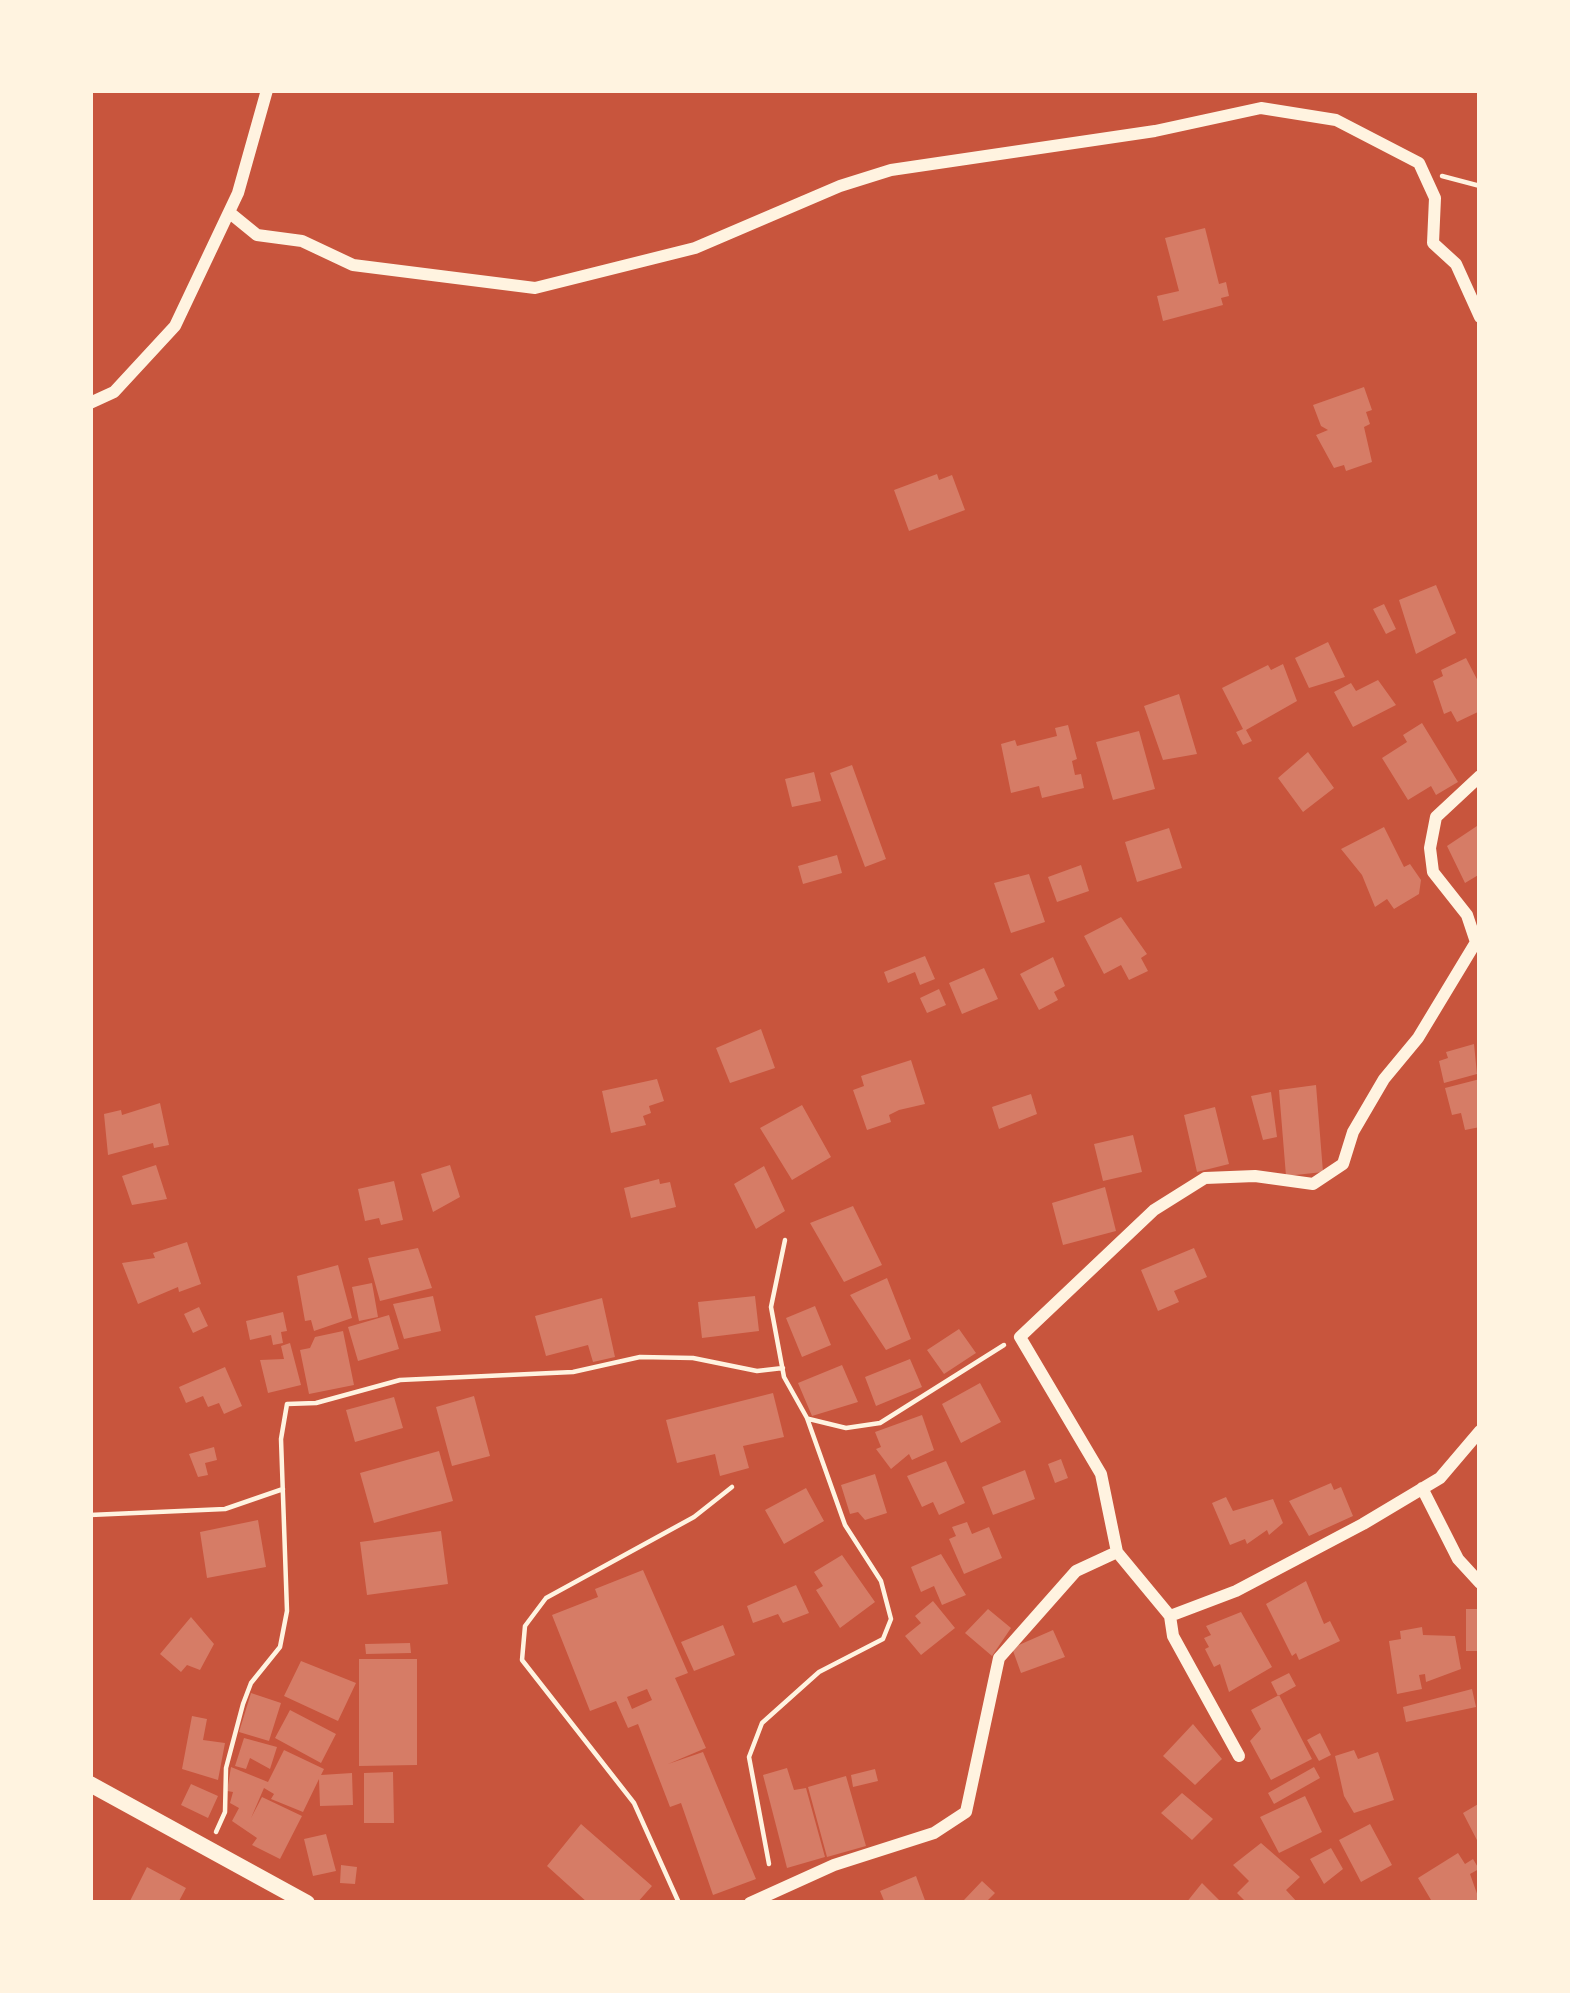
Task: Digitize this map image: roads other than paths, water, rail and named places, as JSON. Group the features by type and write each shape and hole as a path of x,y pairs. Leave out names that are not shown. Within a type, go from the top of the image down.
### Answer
{"main road":[{"path":"90,1784 307,1903"}],"street":[{"path":"90,403 114,392 176,326 230,213 267,90"},
{"path":"230,213 257,236 302,241 352,265 535,288 695,248 840,185 891,170 1155,130 1261,108 1336,120 1419,164 1436,198 1433,243 1456,264 1480,317"},
{"path":"1239,1756 1173,1636 1170,1616 1118,1552 1101,1474 1020,1337 1154,1210 1205,1178 1255,1176 1312,1184 1342,1164 1353,1132 1384,1079 1418,1038 1476,942 1467,915 1433,872 1430,848 1436,817 1480,776"},
{"path":"1170,1616 1235,1591 1440,1478 1480,1431"},
{"path":"1422,1488 1458,1559 1480,1583"},
{"path":"751,1903 834,1865 934,1833 966,1812 1000,1658 1076,1571 1118,1552"}]}
